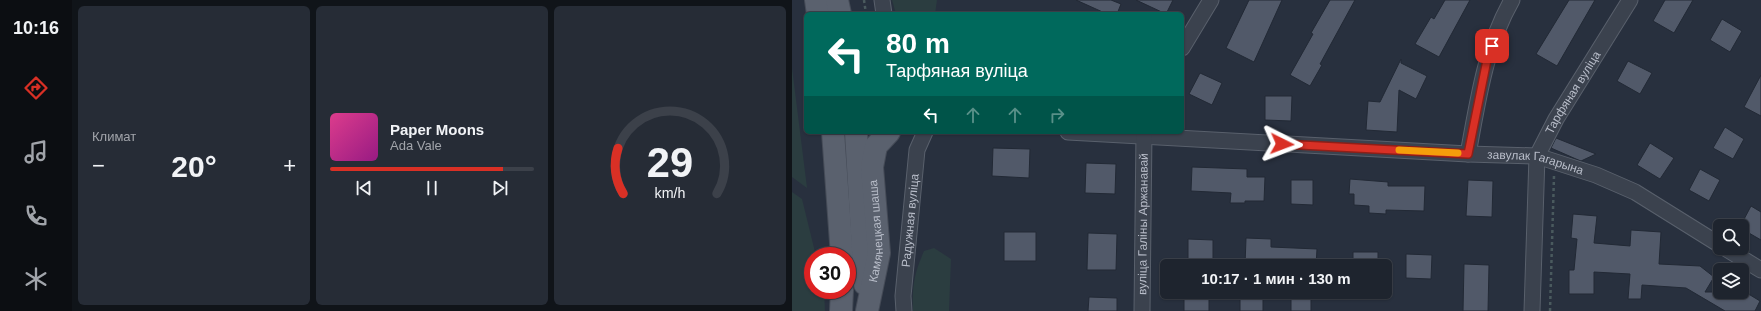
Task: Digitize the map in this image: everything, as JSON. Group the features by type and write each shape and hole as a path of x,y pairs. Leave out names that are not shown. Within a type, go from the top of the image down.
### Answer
{"main road":[{"path":"816,0 818,12"},
{"path":"837,0 840,12"},
{"path":"851,0 854,12"},
{"path":"833,134 841,247"},
{"path":"856,134 866,311"},
{"name":"Камянецкая шаша","path":"866,311 879,253 872,167 876,146 887,134"},
{"path":"841,311 842,299"}],"street":[{"path":"882,0 884,12"},
{"path":"1184,45 1211,0"},
{"path":"1468,154 1487,60 1502,17 1512,0"},
{"name":"Тарфяная вуліца","path":"1532,311 1537,156 1556,119 1630,0"},
{"name":"Радужная вуліца","path":"904,311 905,280 917,150 923,134"},
{"name":"завулак Гагарына","path":"1119,134 1468,154 1537,156 1596,175 1635,192 1713,241"},
{"name":"вуліца Галіны Аржанавай","path":"1142,311 1144,135"},
{"path":"1736,255 1761,270"}],"path":[{"path":"864,0 866,12"},
{"path":"1550,311 1554,161"}],"shaded area":[{"path":"892,0 937,0 935,12 895,12"},
{"path":"792,68 807,188 792,177"},
{"path":"792,192 802,199 814,247 804,247 804,299 824,299 825,311 792,311"},
{"path":"934,248 951,259 949,311 913,311 913,287 918,267 924,251"}],"building":[{"path":"1076,0 1111,0 1121,4 1118,12 1103,12"},
{"path":"1136,0 1173,0 1167,12 1162,12"},
{"path":"1249,0 1282,0 1254,62 1226,48"},
{"path":"1330,0 1355,0 1320,64 1322,65 1310,86 1290,75 1313,34 1311,33"},
{"path":"1445,0 1470,0 1439,57 1415,44 1431,17 1434,19"},
{"path":"1569,0 1595,0 1557,66 1536,54"},
{"path":"1665,0 1693,0 1674,33 1653,21"},
{"path":"1722,19 1742,31 1730,52 1710,40"},
{"path":"1401,59 1401,63 1427,76 1416,99 1399,90 1397,132 1366,130 1368,101 1380,102"},
{"path":"1628,61 1652,73 1640,94 1617,81"},
{"path":"1200,73 1222,83 1212,105 1189,94"},
{"path":"1761,75 1761,116 1744,107"},
{"path":"1265,96 1292,96 1291,121 1265,120"},
{"path":"1725,127 1744,139 1733,159 1713,148"},
{"path":"1556,138 1596,154 1581,161 1576,159 1551,148"},
{"path":"1650,143 1674,158 1660,179 1637,165"},
{"path":"993,148 1030,149 1029,178 992,176"},
{"path":"1086,163 1116,164 1115,194 1085,193"},
{"path":"1192,167 1247,169 1247,177 1265,177 1264,201 1230,203 1231,193 1191,191"},
{"path":"1700,169 1720,180 1709,201 1689,190"},
{"path":"1350,179 1388,182 1388,186 1425,186 1424,211 1386,210 1386,214 1369,213 1369,206 1354,205 1354,194 1349,194"},
{"path":"1291,180 1313,180 1313,205 1291,204"},
{"path":"1468,180 1493,181 1492,217 1466,216"},
{"path":"1751,206 1761,212 1761,240 1749,233 1749,219 1744,219"},
{"path":"1573,214 1597,216 1594,243 1630,246 1631,230 1661,232 1659,264 1700,266 1713,276 1705,292 1713,292 1713,299 1749,299 1749,294 1760,301 1755,311 1725,311 1686,288 1642,285 1641,299 1628,299 1630,274 1594,272 1594,294 1569,294 1569,270 1574,270 1577,239 1571,238"},
{"path":"1004,232 1036,232 1036,261 1004,261"},
{"path":"1088,233 1117,234 1116,270 1087,270"},
{"path":"1246,238 1271,239 1271,247 1317,249 1316,259 1245,259"},
{"path":"1188,239 1213,240 1213,259 1188,259"},
{"path":"1353,252 1378,252 1378,259 1353,259"},
{"path":"1406,254 1432,255 1431,279 1406,278"},
{"path":"1464,264 1489,265 1488,311 1463,311"},
{"path":"1089,297 1117,298 1117,311 1088,311"},
{"path":"1184,299 1209,299 1209,311 1184,311"},
{"path":"1240,299 1263,299 1263,311 1240,311"},
{"path":"1291,299 1311,299 1311,311 1291,311"}],"slow traffic":[{"path":"1399,150 1458,153"}],"route":[{"path":"1282,144 1468,154 1487,60 1492,46"}]}
